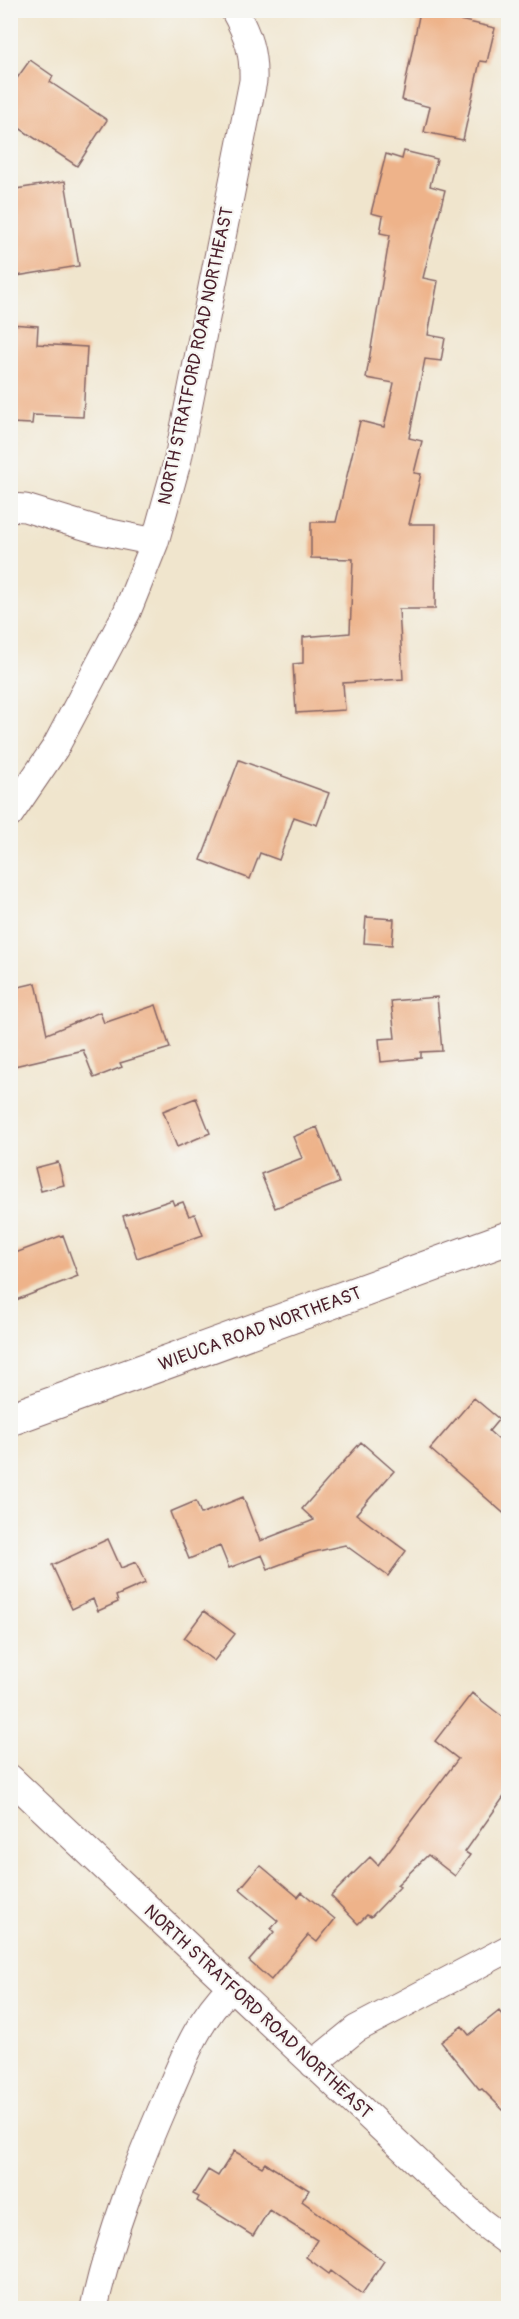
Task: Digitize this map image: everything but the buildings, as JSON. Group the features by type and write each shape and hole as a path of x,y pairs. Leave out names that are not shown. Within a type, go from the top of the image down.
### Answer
{"street":[{"name":"NORTH STRATFORD ROAD NORTHEAST","path":"10,814 55,748 127,612 155,542 178,459 253,81 254,58 249,35 234,10"},
{"path":"10,507 25,508 101,531 155,542"},
{"name":"WIEUCA ROAD NORTHEAST","path":"10,1419 508,1238"},
{"name":"NORTH STRATFORD ROAD NORTHEAST","path":"10,1778 480,2221 508,2242"},
{"path":"313,2064 356,2029 508,1949"},
{"path":"94,2308 105,2259 138,2164 195,2032 210,2007 231,1987"}]}
